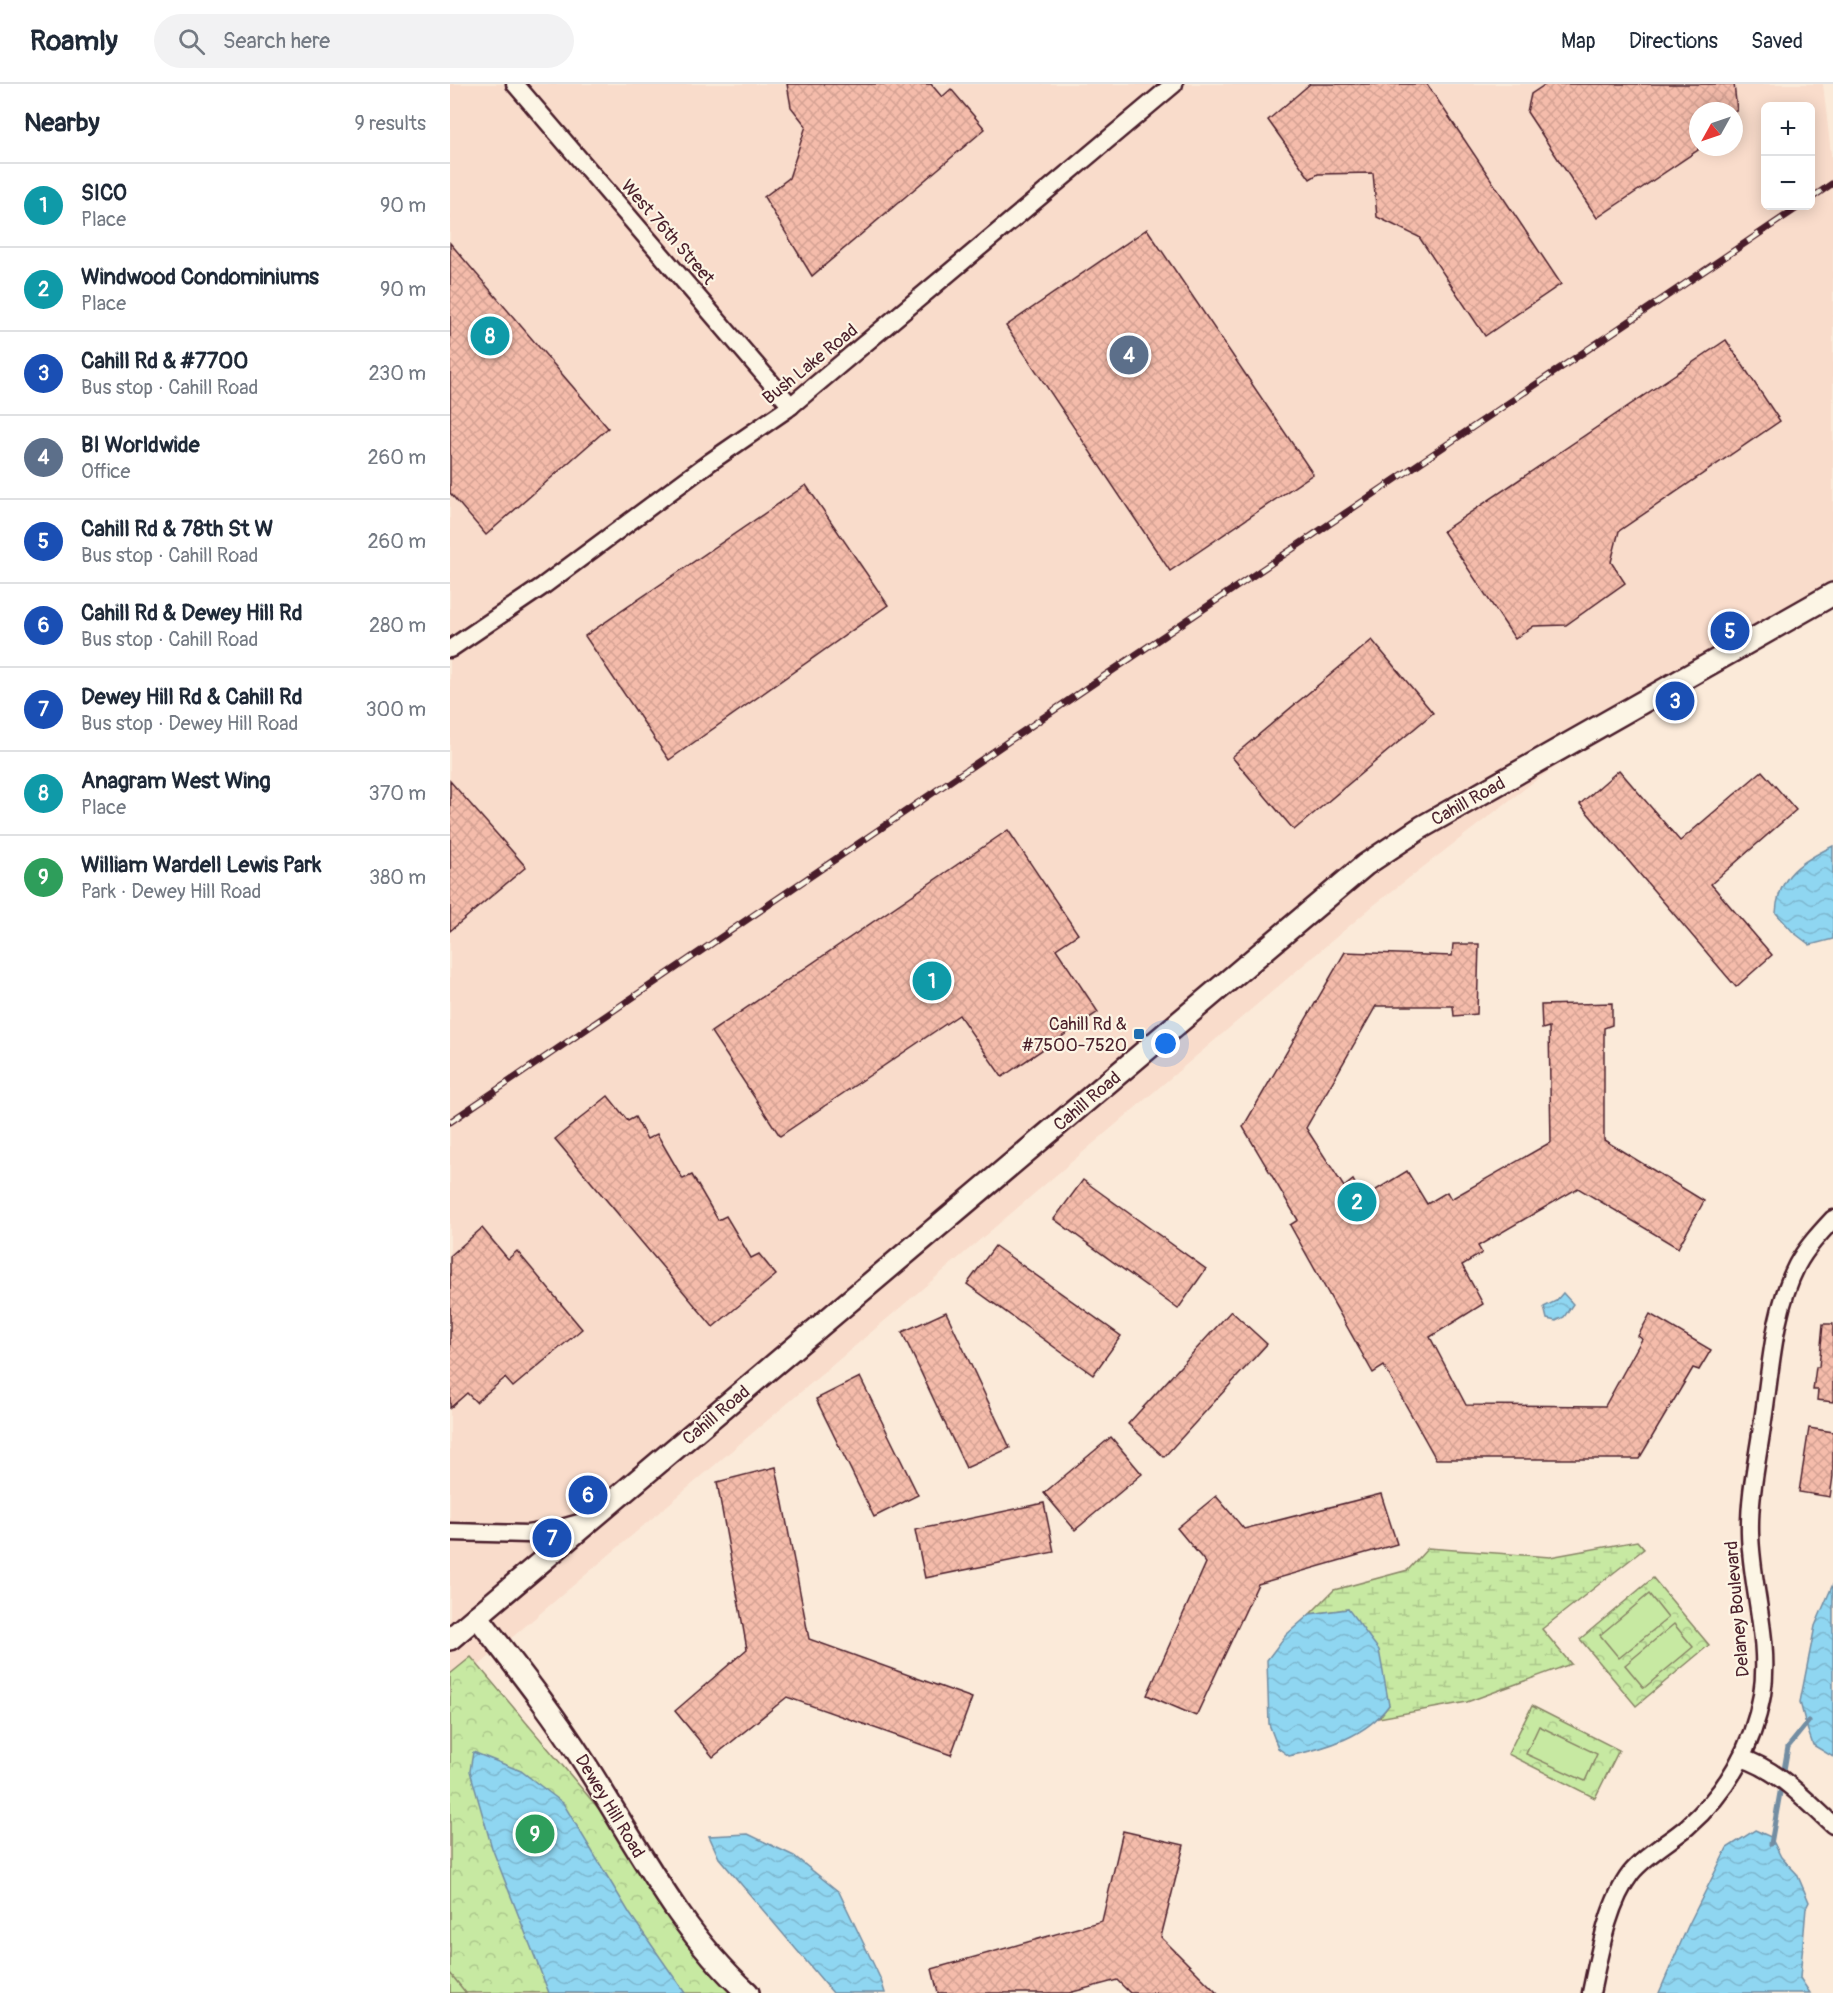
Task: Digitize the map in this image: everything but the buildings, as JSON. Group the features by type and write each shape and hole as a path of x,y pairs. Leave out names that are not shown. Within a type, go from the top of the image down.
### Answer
{"street":[{"name":"West 76th Street","path":"515,84 791,406"},
{"name":"Bush Lake Road","path":"450,649 543,586 710,462 791,406 1174,84"},
{"name":"Cahill Road","path":"450,1639 1365,865 1422,827 1833,594"},
{"name":"Delaney Boulevard","path":"1591,1993 1614,1904 1630,1874 1654,1850 1686,1828 1714,1800 1737,1768 1752,1732 1762,1695 1764,1655 1752,1573 1749,1531 1753,1488 1777,1330 1784,1296 1797,1264 1817,1235 1833,1219"},
{"path":"450,1532 527,1534 558,1529 595,1518"},
{"name":"Dewey Hill Road","path":"477,1616 561,1727 636,1851 673,1904 704,1946 748,1993"},
{"path":"1741,1758 1749,1760 1793,1787 1833,1825"}],"shaded area":[{"path":"450,84 1823,84 1833,171 1833,582 1532,783 1374,905 450,1690"}],"green space":[{"path":"1637,1541 1644,1549 1542,1629 1571,1664 1467,1702 1379,1718 1389,1705 1348,1609 1310,1614 1334,1590 1408,1570 1428,1548 1550,1557"},
{"path":"1653,1578 1709,1645 1636,1706 1580,1639"},
{"path":"1649,1594 1668,1618 1619,1658 1600,1635"},
{"path":"1674,1624 1693,1647 1644,1688 1625,1665"},
{"path":"471,1657 754,1993 450,1993 450,1674"},
{"path":"1532,1706 1619,1750 1595,1798 1508,1754"},
{"path":"1539,1726 1597,1754 1585,1781 1526,1754"},
{"path":"450,1973 466,1993 450,1993"}],"water":[{"path":"1833,846 1833,939 1810,945 1793,932 1776,913 1778,900 1781,889 1794,871 1811,857"},
{"path":"1563,1293 1573,1304 1564,1317 1556,1321 1547,1319 1544,1307 1556,1301"},
{"path":"1833,1584 1833,1757 1813,1745 1800,1702 1815,1626"},
{"path":"1348,1609 1379,1650 1389,1705 1369,1725 1344,1740 1289,1756 1278,1748 1269,1724 1267,1660 1286,1635 1310,1614"},
{"path":"473,1752 521,1771 563,1803 630,1914 685,1993 549,1993 492,1848 470,1771"},
{"path":"1755,1830 1771,1837 1781,1857 1797,1874 1809,1902 1806,1908 1800,1978 1810,1993 1659,1993 1688,1926 1727,1848"},
{"path":"748,1834 794,1856 839,1892 885,1993 833,1993 719,1858 709,1836"}],"waterway":[{"path":"1771,1844 1788,1747 1809,1721"}],"railway":[{"path":"1815,196 1833,183"},
{"path":"450,1122 1794,210"}],"place":[{"name":"Anagram West Wing","path":"490,336"},
{"name":"BI Worldwide","path":"1129,355"},
{"name":"Cahill Rd & 78th St W","path":"1730,631"},
{"name":"Cahill Rd & #7700","path":"1675,701"},
{"name":"SICO","path":"932,981"},
{"name":"Cahill Rd & #7500-7520","path":"1139,1034"},
{"name":"Windwood Condominiums","path":"1357,1202"},
{"name":"Cahill Rd & Dewey Hill Rd","path":"588,1495"},
{"name":"Dewey Hill Rd & Cahill Rd","path":"552,1538"},
{"name":"William Wardell Lewis Park","path":"535,1834"}]}
